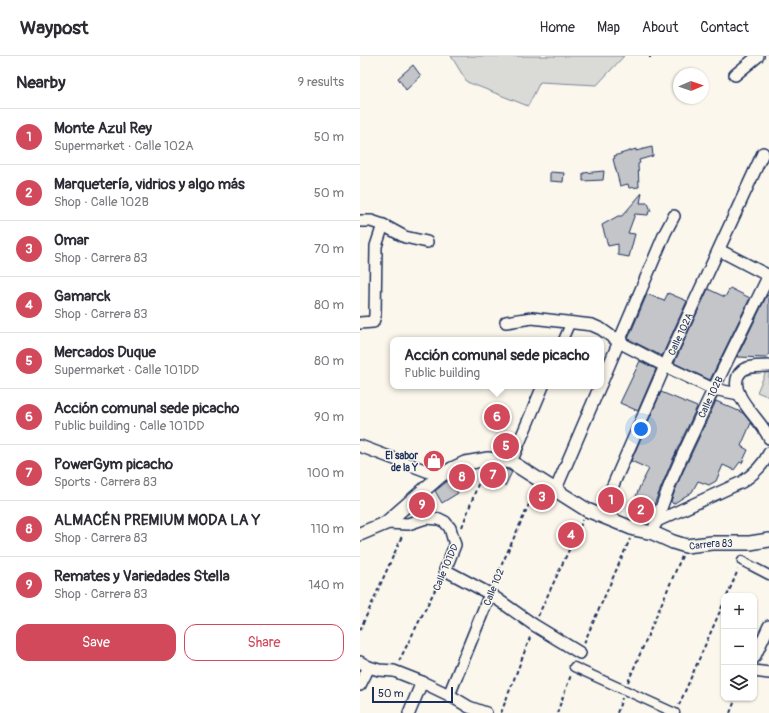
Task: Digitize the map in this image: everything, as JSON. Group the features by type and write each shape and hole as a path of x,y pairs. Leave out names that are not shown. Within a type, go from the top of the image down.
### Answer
{"street":[{"path":"735,75 758,56"},
{"name":"Calle 102A","path":"600,515 665,366 763,153"},
{"path":"604,378 665,233 674,216"},
{"path":"360,221 383,225 405,237 427,242"},
{"path":"360,323 373,322 375,316 376,246 383,225"},
{"path":"719,250 769,276"},
{"name":"Calle 102B","path":"655,527 662,505 682,456 713,388 769,276"},
{"path":"506,322 532,318 570,324 585,324 601,329 619,342 665,366 713,388 739,394"},
{"path":"564,337 570,324"},
{"path":"769,366 746,368 741,371 738,377 737,386 739,394 751,412 767,431 769,438"},
{"path":"511,462 542,389"},
{"path":"555,491 599,389"},
{"path":"360,446 440,476"},
{"path":"655,527 742,482 754,474 762,466 769,452"},
{"name":"Carrera 83","path":"360,534 386,523 440,476 465,463 488,459 511,462 555,491 588,510 634,529 655,527 673,542 686,546 712,543 750,543 769,540"},
{"path":"386,523 408,524 426,518 440,519 450,528 455,544"},
{"name":"Calle 101DD","path":"445,570 455,544"},
{"path":"742,561 769,575"},
{"path":"445,570 490,594 534,625 580,653"},
{"name":"Calle 102","path":"449,695 490,594"},
{"path":"757,652 769,626"},
{"path":"360,685 364,664 379,670 394,671 422,682 449,695 467,710 486,713"},
{"path":"574,667 625,690 677,710"},
{"path":"757,671 769,673"},
{"path":"409,713 422,682"}],"path":[{"name":"Calle 101DD","path":"455,544 488,459"},
{"name":"Calle 102","path":"490,594 491,587 540,481"},
{"path":"501,713 534,625 588,510"},
{"path":"360,630 408,524"},
{"path":"580,653 634,529"},
{"path":"617,713 625,690 686,546"},
{"name":"Calle 101DD","path":"394,671 445,570"},
{"path":"677,710 721,609"},
{"path":"557,713 574,667"},
{"path":"730,713 735,701"}],"shaded area":[{"path":"451,56 624,56 597,85 540,82 528,106 467,82"},
{"path":"767,369 769,370 769,397 757,392"}],"building":[{"path":"413,65 421,76 406,90 398,78"},
{"path":"652,147 653,156 639,160 639,187 629,188 628,184 620,186 613,159 615,158 614,156 636,149 636,151"},
{"path":"604,171 603,180 583,181 583,173"},
{"path":"550,172 564,173 563,182 550,181"},
{"path":"642,193 640,203 648,203 651,211 649,211 648,215 635,214 628,233 635,234 629,257 618,255 618,244 608,246 602,225 618,216 622,216"},
{"path":"730,288 750,298 710,380 674,363 708,289 725,297"},
{"path":"668,293 687,301 662,356 628,339 647,294 664,301"},
{"path":"767,295 769,296 769,353 767,358 737,357"},
{"path":"640,361 656,369 638,411 620,403"},
{"path":"661,392 697,407 672,461 651,512 642,520 629,515 640,486 649,469 631,461"},
{"path":"716,401 743,413 751,423 741,446 748,450 742,463 740,462 734,470 723,465 716,481 709,485 698,481 692,492 673,504 671,501 680,478"},
{"path":"491,467 512,472 505,486 486,477"},
{"path":"449,480 458,493 442,503 435,491"}],"place":[{"name":"Acción comunal sede picacho","path":"497,417"},
{"name":"Mercados Duque","path":"506,446"},
{"name":"El sabor de la Y","path":"434,461"},
{"name":"PowerGym picacho","path":"493,475"},
{"name":"ALMACÉN PREMIUM MODA LA Y","path":"462,477"},
{"name":"Omar","path":"542,497"},
{"name":"Monte Azul Rey","path":"611,500"},
{"name":"Remates y Variedades Stella","path":"422,505"},
{"name":"Marquetería, vidrios y algo más","path":"641,510"},
{"name":"Gamarck","path":"571,535"}]}
